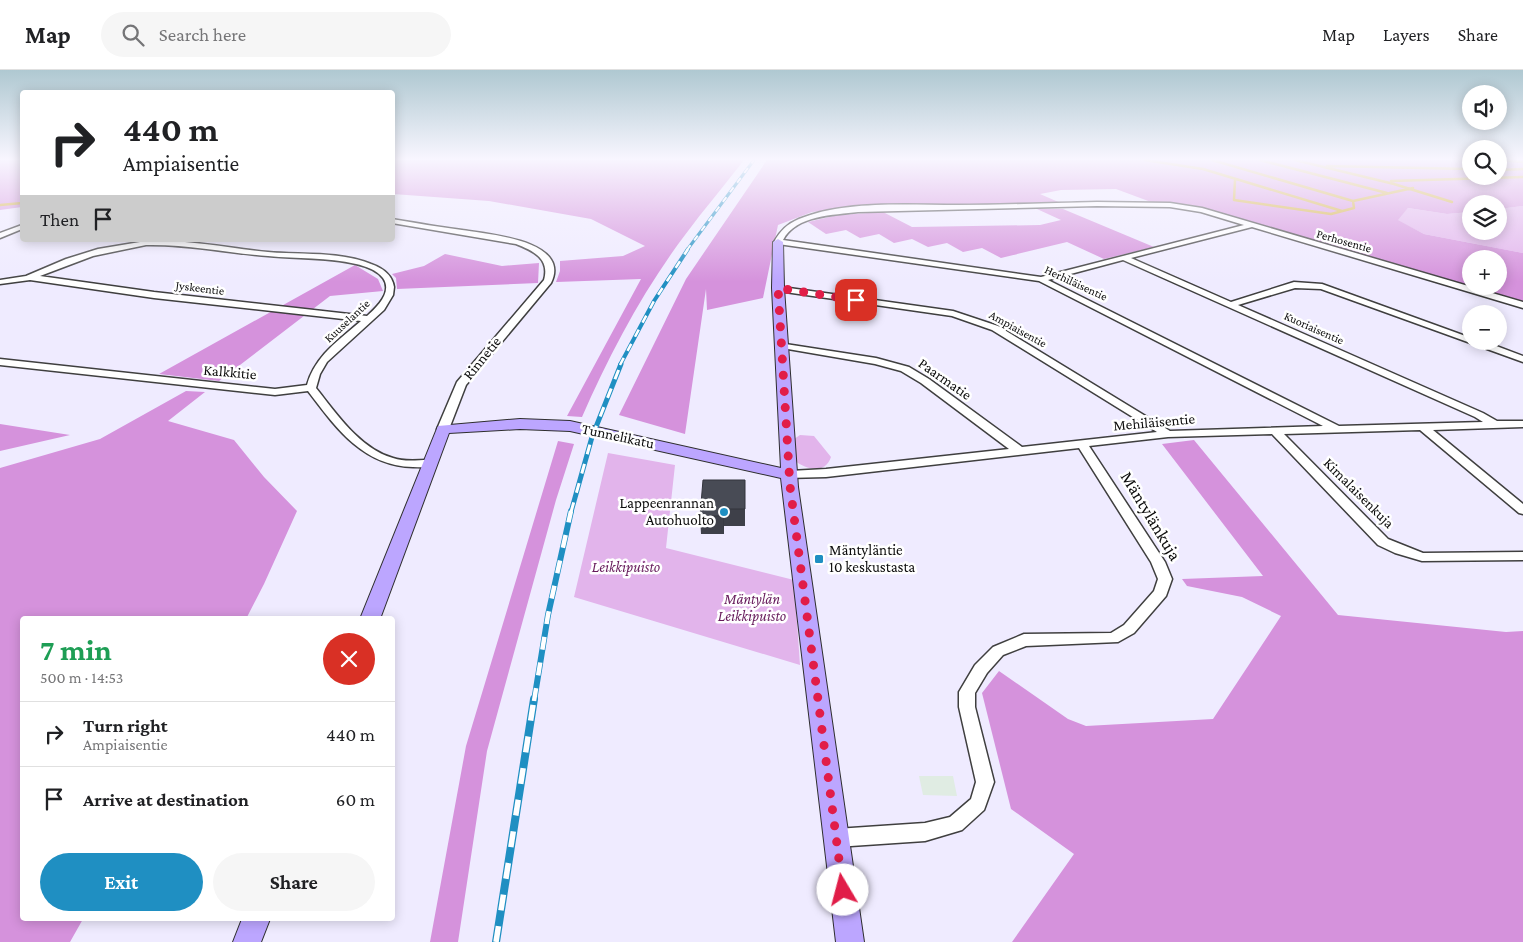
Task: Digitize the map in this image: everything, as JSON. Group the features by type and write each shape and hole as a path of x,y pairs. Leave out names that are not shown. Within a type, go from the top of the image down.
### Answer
{"street":[{"name":"Perhosentie","path":"778,242 786,229 800,221 836,213 881,210 1164,204 1202,210 1523,305"},
{"name":"Rinnetie","path":"371,616 428,464 461,384 548,281 550,275 550,268 545,256 535,248 518,242 395,222"},
{"path":"1041,279 1252,225"},
{"path":"0,236 20,228"},
{"name":"Herhiläisentie","path":"778,242 1041,279 1337,429"},
{"path":"778,242 778,288 790,475 850,942"},
{"name":"Kuuselantie","path":"0,282 29,277 86,255 145,243 184,243 266,254 337,259 354,261 372,267 382,273 388,280 390,292 388,299 323,360 315,374 311,388"},
{"name":"Kuoriaisentie","path":"1124,258 1479,415 1494,424"},
{"name":"Jyskeentie","path":"29,277 154,295 369,318"},
{"path":"1230,305 1294,284 1307,284 1322,287 1462,337"},
{"name":"Ampiaisentie","path":"778,288 953,314 995,328 1168,434"},
{"name":"Paarmatie","path":"782,345 876,361 905,369 925,381 1020,451"},
{"path":"1498,350 1523,359"},
{"name":"Kalkkitie","path":"0,362 275,392 311,388"},
{"path":"311,388 327,410 369,450 387,460 428,464"},
{"name":"Tunnelikatu","path":"443,429 520,424 570,426 790,475"},
{"name":"Mehiläisentie","path":"790,475 835,472 1168,434 1523,424"},
{"path":"1423,427 1523,510"},
{"name":"Kimalaisenkuja","path":"1275,431 1383,542 1422,557 1523,556"},
{"name":"Mäntylänkuja","path":"836,838 925,832 955,824 978,804 985,782 967,707 967,692 981,669 998,651 1024,640 1113,638 1129,629 1161,593 1165,579 1158,562 1082,444"},
{"path":"247,942 255,921"}],"shaded area":[{"path":"0,201 20,201 20,207 0,210"},
{"path":"485,201 711,201 670,256 628,323 582,417 567,416 641,279 556,282 560,271 560,261 623,256 645,246 591,219"},
{"path":"739,201 1055,201 1063,204 852,208 812,212 778,225 763,298 707,310 706,289 685,434 619,415 686,279"},
{"path":"1147,201 1462,201 1462,213 1447,214 1408,208 1398,220 1424,234 1523,253 1523,302 1499,295 1507,295 1507,250 1462,250 1462,284 1192,205"},
{"path":"1507,201 1523,201 1523,206 1507,208"},
{"path":"1037,209 1063,209 1154,247 1104,259 1067,242 1001,258 982,248 963,252 947,243 928,247 912,239 894,243 879,234 860,238 846,230 826,234 808,222 838,215 883,212 912,227 1040,225 1061,220"},
{"path":"445,254 502,266 539,263 538,283 397,289 396,278 392,274 424,266"},
{"path":"355,265 378,279 383,291 330,296 219,381 159,374"},
{"path":"186,391 205,392 168,421 234,440 264,477 297,511 248,616 20,616 20,921 82,921 70,942 0,942 0,468 100,439"},
{"path":"0,424 70,435 0,451"},
{"path":"1194,440 1338,615 1506,632 1523,631 1523,942 1012,942 1074,854 1011,809 982,693 999,671 1068,719 1086,726 1213,719 1281,616 1242,597 1187,586 1182,579 1263,576 1162,444"},
{"path":"558,441 574,444 556,500 487,751 458,942 430,942 466,746"},
{"path":"919,776 953,776 957,796 923,795"}],"green space":[{"path":"1523,206 1523,253 1424,234 1397,220 1408,208 1447,214 1462,213 1462,240 1507,240 1507,208"},
{"path":"800,435 814,436 831,457 828,463 815,469 795,461 794,439"},
{"name":"Leikkipuisto","path":"608,453 675,465 666,548 794,580 800,665 574,597"}],"building":[{"path":"703,480 745,480 745,509 723,509 723,516 700,516"}],"waterway":[{"path":"1239,201 1331,214 1354,208 1353,201"},
{"path":"1308,201 1342,211"},
{"path":"1448,201 1452,202"},
{"path":"0,205 20,203"}],"railway":[{"path":"687,250 724,201"},
{"path":"620,365 654,301 688,249"},
{"path":"571,512 592,437 621,364"},
{"path":"534,701 548,615 571,511"},
{"path":"496,942 534,699"}],"place":[{"name":"Lappeenrannan Autohuolto","path":"724,512"},
{"name":"Mäntyläntie 10 keskustasta","path":"819,559"}],"route":[{"path":"843,890 790,486 778,288 856,300"}],"park label":[{"name":"Mäntylän Leikkipuisto","path":"752,608"}]}
